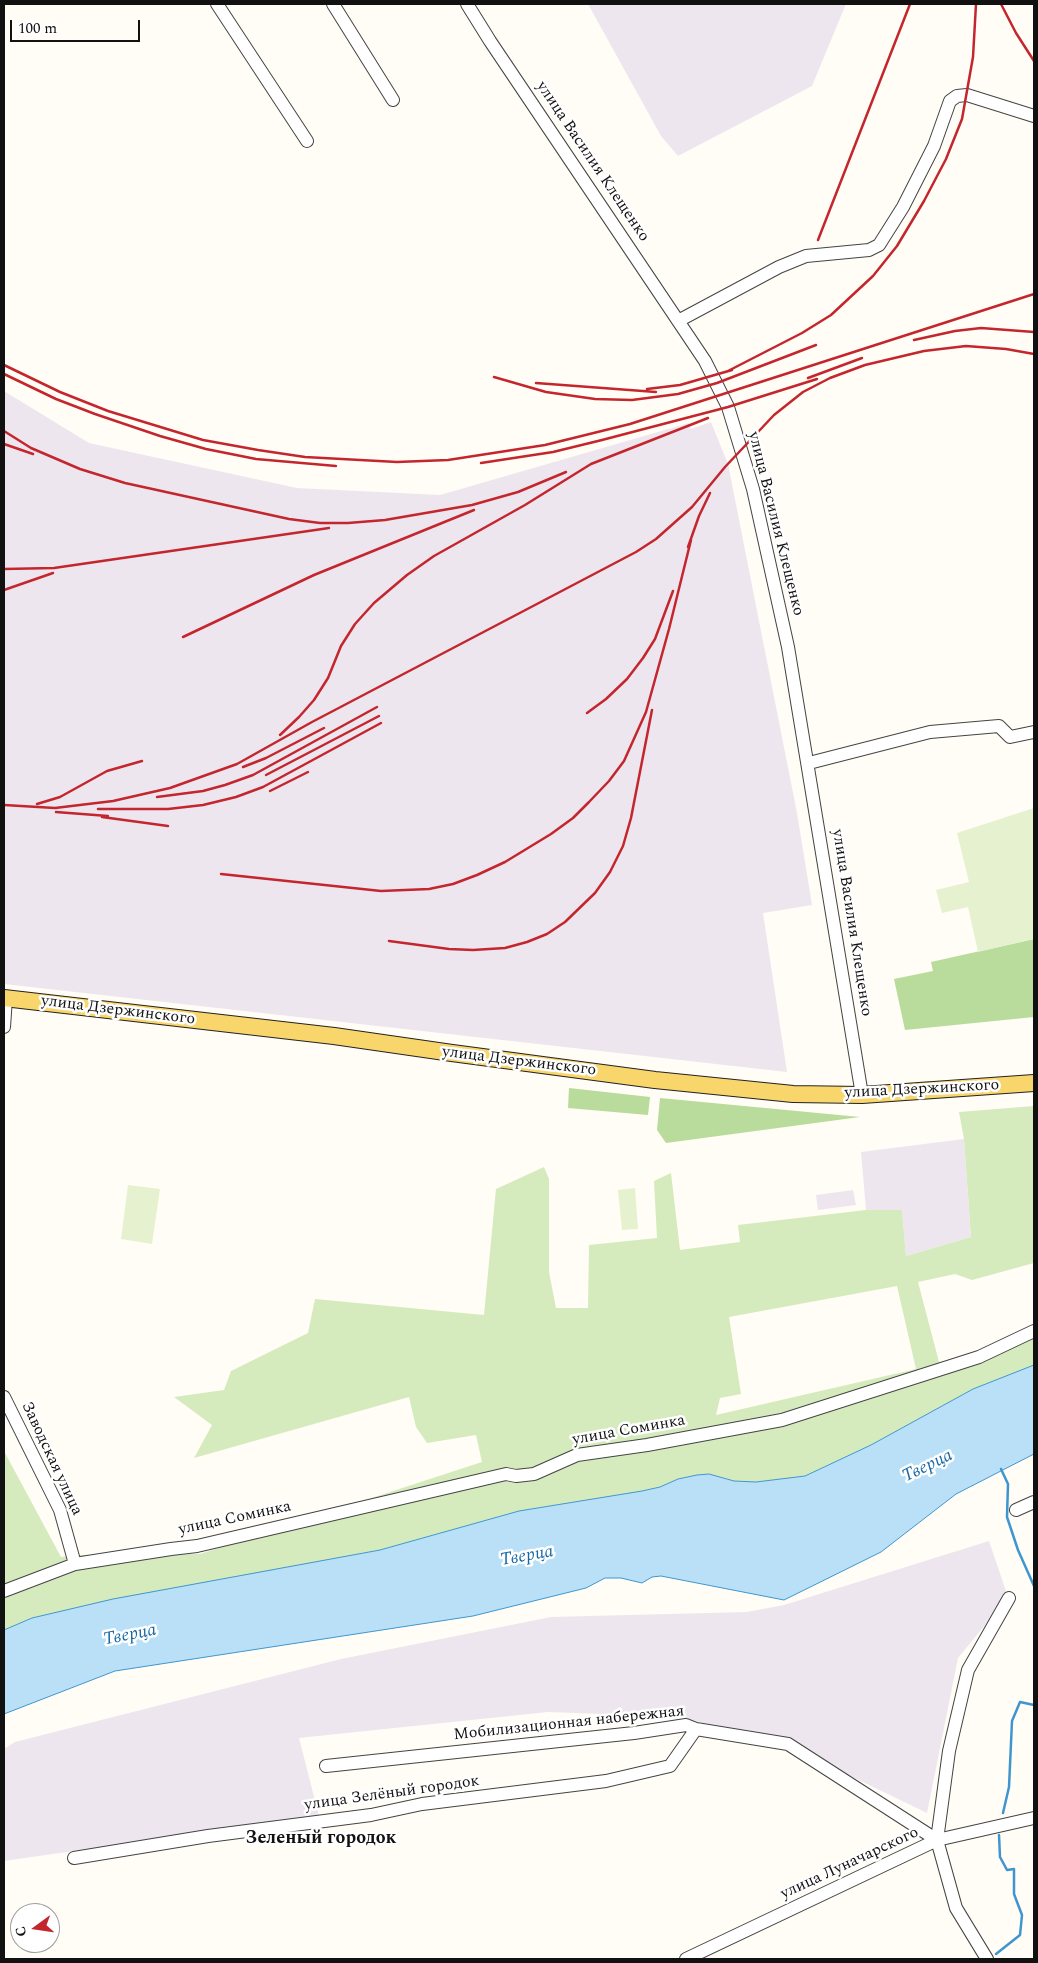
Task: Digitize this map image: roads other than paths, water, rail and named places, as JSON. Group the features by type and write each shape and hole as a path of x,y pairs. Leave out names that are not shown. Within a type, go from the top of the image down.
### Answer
{"main road":[{"name":"улица Дзержинского","path":"5,998 334,1036 452,1054 655,1080 793,1094 862,1095 1034,1083"}],"street":[{"path":"217,4 307,141"},
{"path":"333,4 393,100"},
{"name":"улица Василия Клещенко","path":"467,4 705,361 723,395 753,489 788,647 862,1095"},
{"path":"678,320 779,267 806,256 869,250 879,245 903,207 934,146 950,101 958,96 967,95 1034,116"},
{"path":"808,762 930,732 999,726 1010,737 1034,732"},
{"path":"4,1027 5,998"},
{"name":"улица Соминка","path":"4,1591 75,1564 171,1548 197,1546 506,1474 516,1476 534,1474 577,1455 648,1445 782,1420 979,1357 1034,1331"},
{"name":"Заводская улица","path":"4,1397 60,1510 75,1564"},
{"path":"1016,1510 1034,1502"},
{"path":"986,1959 956,1908 937,1840 949,1751 968,1670 1009,1598"},
{"name":"Мобилизационная набережная","path":"326,1766 686,1726 788,1744 937,1840"},
{"name":"улица Зелёный городок","path":"74,1858 208,1836 371,1814 422,1804 606,1781 670,1766 696,1729"},
{"name":"улица Луначарского","path":"686,1959 937,1840 1034,1818"}],"water":[{"name":"Тверца","path":"1034,1365 1034,1454 956,1494 881,1552 784,1600 661,1576 652,1577 642,1583 621,1578 605,1578 586,1588 473,1616 115,1671 4,1714 4,1630 32,1618 113,1599 380,1550 519,1511 642,1491 697,1475 709,1474 734,1481 756,1482 805,1476 871,1445 973,1389"}],"waterway":[{"path":"1001,1469 1008,1484 1007,1517 1018,1550 1034,1586"},
{"path":"1003,1813 1009,1787 1012,1721 1020,1702 1034,1705"},
{"path":"996,1954 1020,1935 1022,1915 1014,1894 1014,1869 1007,1870 1000,1857 999,1835"}],"railway":[{"path":"818,240 910,4"},
{"path":"726,372 802,333 831,315 873,276 897,246 946,159 962,119 973,57 976,4"},
{"path":"1001,4 1016,33 1034,61"},
{"path":"4,365 60,392 108,411 203,440 305,457 397,462 448,460 545,445 630,424 1034,294"},
{"path":"914,340 955,331 981,328 1034,332"},
{"path":"494,377 546,392 595,399 632,400 678,394 717,383 816,345"},
{"path":"4,805 55,808 113,801 170,788 237,764 312,722 636,552 656,539 692,507 725,467 774,415 803,392 830,378 865,365 924,351 966,346 1006,349 1034,354"},
{"path":"808,378 862,358"},
{"path":"647,389 680,385 732,370"},
{"path":"4,374 56,399 95,414 206,449 256,459 336,466"},
{"path":"481,463 553,452 602,440 728,407 817,379"},
{"path":"536,383 656,392"},
{"path":"280,735 314,700 328,678 341,646 355,624 374,603 407,575 434,556 525,505 591,464 708,418"},
{"path":"4,431 31,448 80,469 125,483 289,519 320,523 385,520 472,505 518,492 566,472"},
{"path":"4,444 33,454"},
{"path":"688,547 699,516 710,493"},
{"path":"183,637 314,575 474,510"},
{"path":"4,569 54,568 329,528"},
{"path":"221,874 381,891 429,889 453,884 477,875 505,862 551,834 573,818 609,781 624,761 646,712 691,540"},
{"path":"4,590 53,573"},
{"path":"587,713 606,699 627,679 643,658 655,639 673,591"},
{"path":"157,797 203,791 253,775 377,707"},
{"path":"389,941 449,949 505,948 547,934 565,922 595,893 610,872 623,846 631,818 652,710"},
{"path":"266,775 379,716"},
{"path":"98,809 168,809 203,805 236,797 263,787 381,723"},
{"path":"243,767 266,758 324,728"},
{"path":"37,804 60,797 107,771 142,761"},
{"path":"270,791 308,772"},
{"path":"56,812 108,816"},
{"path":"102,817 168,826"}],"district":[{"name":"Зеленый городок","path":"321,1839"}]}
